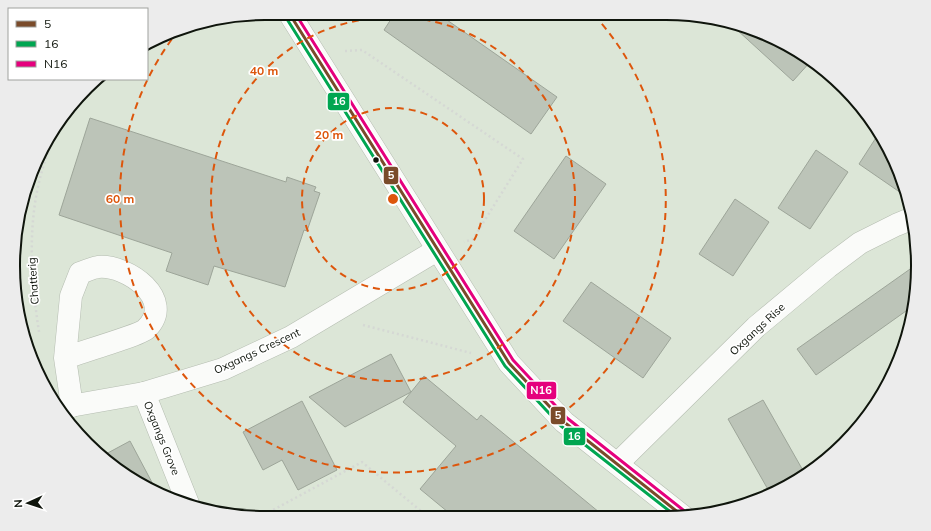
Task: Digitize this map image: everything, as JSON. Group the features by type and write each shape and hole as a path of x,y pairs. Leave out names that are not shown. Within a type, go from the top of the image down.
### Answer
{"street":[{"path":"294,20 509,363 564,422 618,463 676,510"},
{"name":"Oxgangs Rise","path":"618,463 756,327 828,267 860,243 907,221"},
{"name":"Oxgangs Crescent","path":"66,407 144,393 223,369 291,337 437,250"},
{"path":"65,358 146,330 155,317 154,298 143,282 122,271 98,267 80,273 71,296 65,358 66,407"},
{"name":"Oxgangs Grove","path":"144,393 186,497"}],"path":[{"path":"316,54 362,50 523,159 473,239 437,250"},
{"name":"Chatterig","path":"40,340 32,288 31,239 36,198 47,154"},
{"path":"328,316 509,363"},
{"path":"271,511 362,462 421,511"}],"building":[{"path":"390,20 447,20 557,97 531,134 384,30"},
{"path":"738,31 774,45 807,65 793,81"},
{"path":"90,118 286,182 287,177 316,187 314,191 320,193 307,231 304,230 285,287 214,266 208,285 166,271 172,253 59,215"},
{"path":"875,139 886,157 900,192 859,164"},
{"path":"816,150 848,172 810,229 778,208"},
{"path":"566,156 606,184 554,259 514,231"},
{"path":"735,199 769,222 733,276 699,254"},
{"path":"911,269 909,298 906,311 816,375 797,349"},
{"path":"591,282 671,338 643,378 563,321"},
{"path":"391,354 411,392 345,427 309,397"},
{"path":"424,376 477,420 481,415 598,511 447,511 420,489 456,446 403,402"},
{"path":"763,400 803,470 768,489 728,419"},
{"path":"302,401 337,470 298,490 282,460 263,470 243,432"},
{"path":"130,441 153,483 129,470 108,453"}],"transit line":[{"name":"16","path":"288,20 505,366 561,426 669,511"},
{"name":"5","path":"293,20 509,363 564,422 676,510"},
{"name":"N16","path":"299,20 513,360 567,418 683,510"}]}
